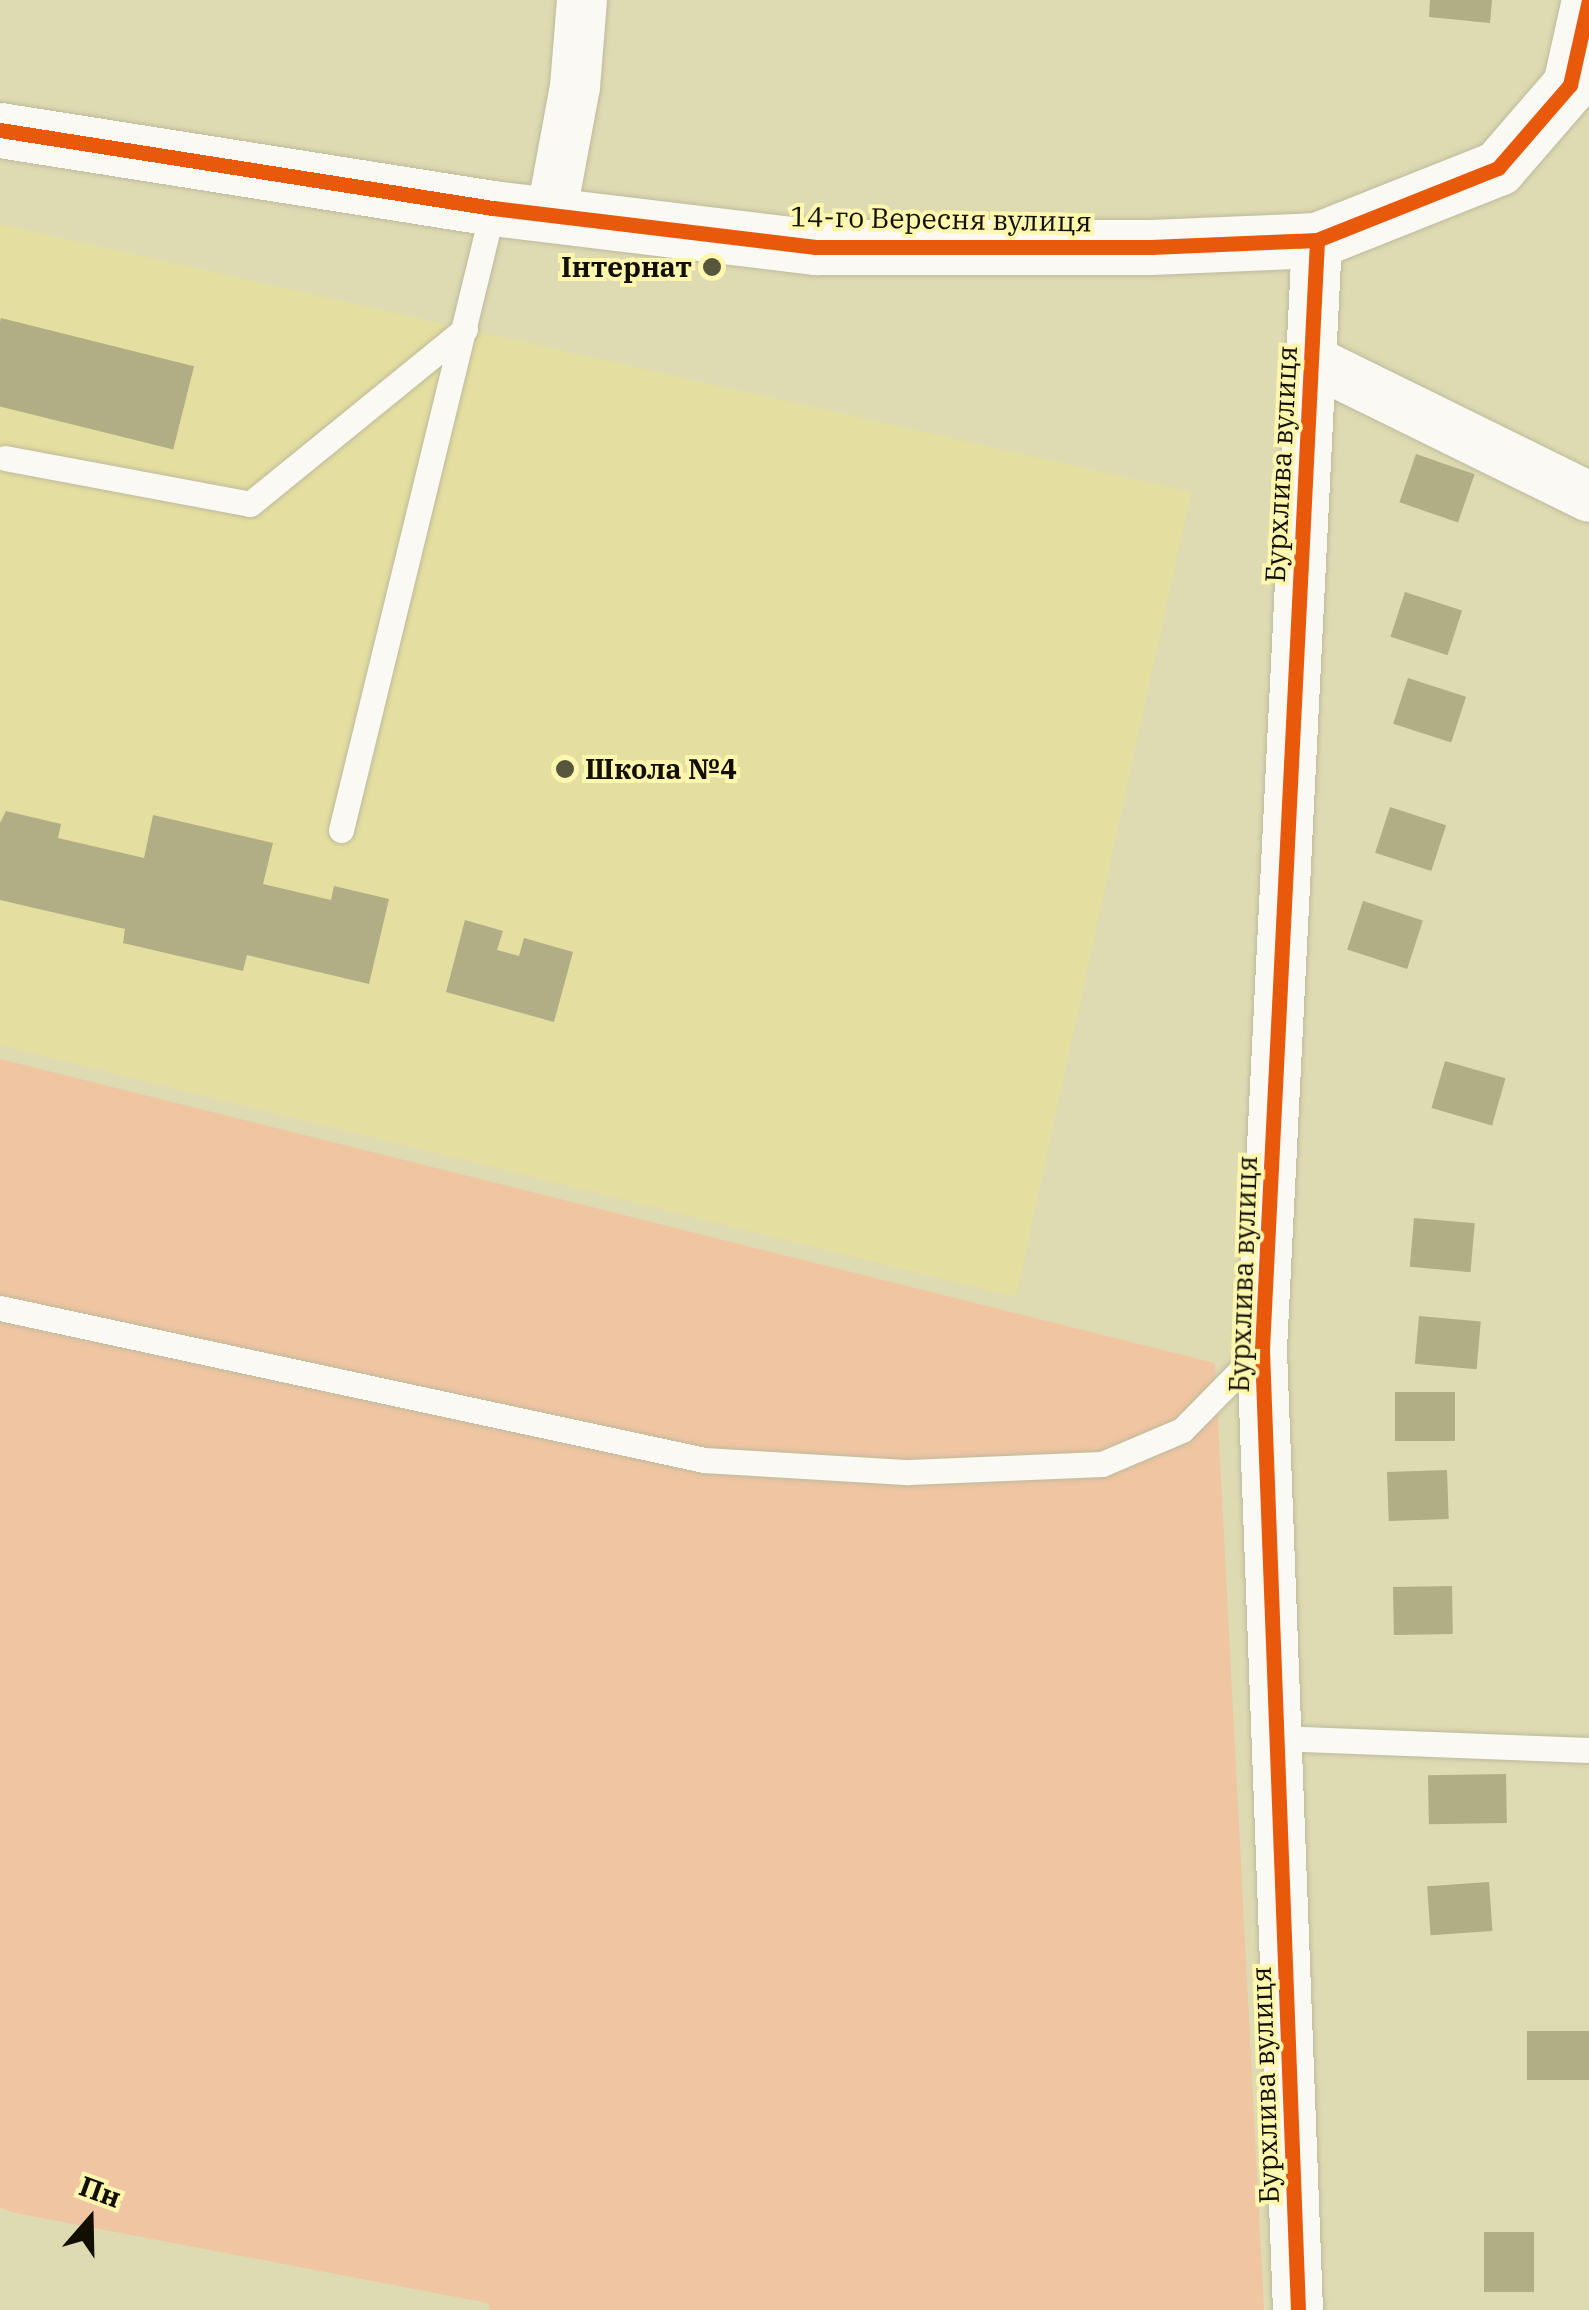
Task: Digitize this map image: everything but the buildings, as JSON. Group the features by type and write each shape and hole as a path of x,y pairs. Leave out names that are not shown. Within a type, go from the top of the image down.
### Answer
{"street":[{"path":"551,216 575,87 582,0"},
{"name":"14-го Вересня вулиця","path":"0,130 493,208 816,247 1151,247 1317,240 1498,168 1570,85 1588,0"},
{"name":"Бурхлива вулиця","path":"1298,2310 1262,1350 1317,240"},
{"name":"Бурхлива вулиця","path":"1311,360 1589,497"}],"lane":[{"path":"341,830 493,208"},
{"path":"5,458 250,504 465,329"},
{"path":"0,1308 704,1460 909,1472 1102,1464 1182,1430 1262,1350"},
{"path":"1276,1738 1589,1750"}],"shaded area":[{"name":"Школа №4","path":"0,224 1191,492 1016,1297 0,1045"},
{"path":"0,1059 1215,1363 1264,2310 490,2310 488,2303 0,2207"}],"cycle path":[{"path":"0,130 493,208 816,247 1151,247 1317,240 1498,168 1570,85 1589,0"},
{"path":"1298,2310 1262,1349 1317,240"}],"place":[{"name":"Інтернат","path":"712,267"},
{"name":"Школа №4","path":"565,769"}]}
